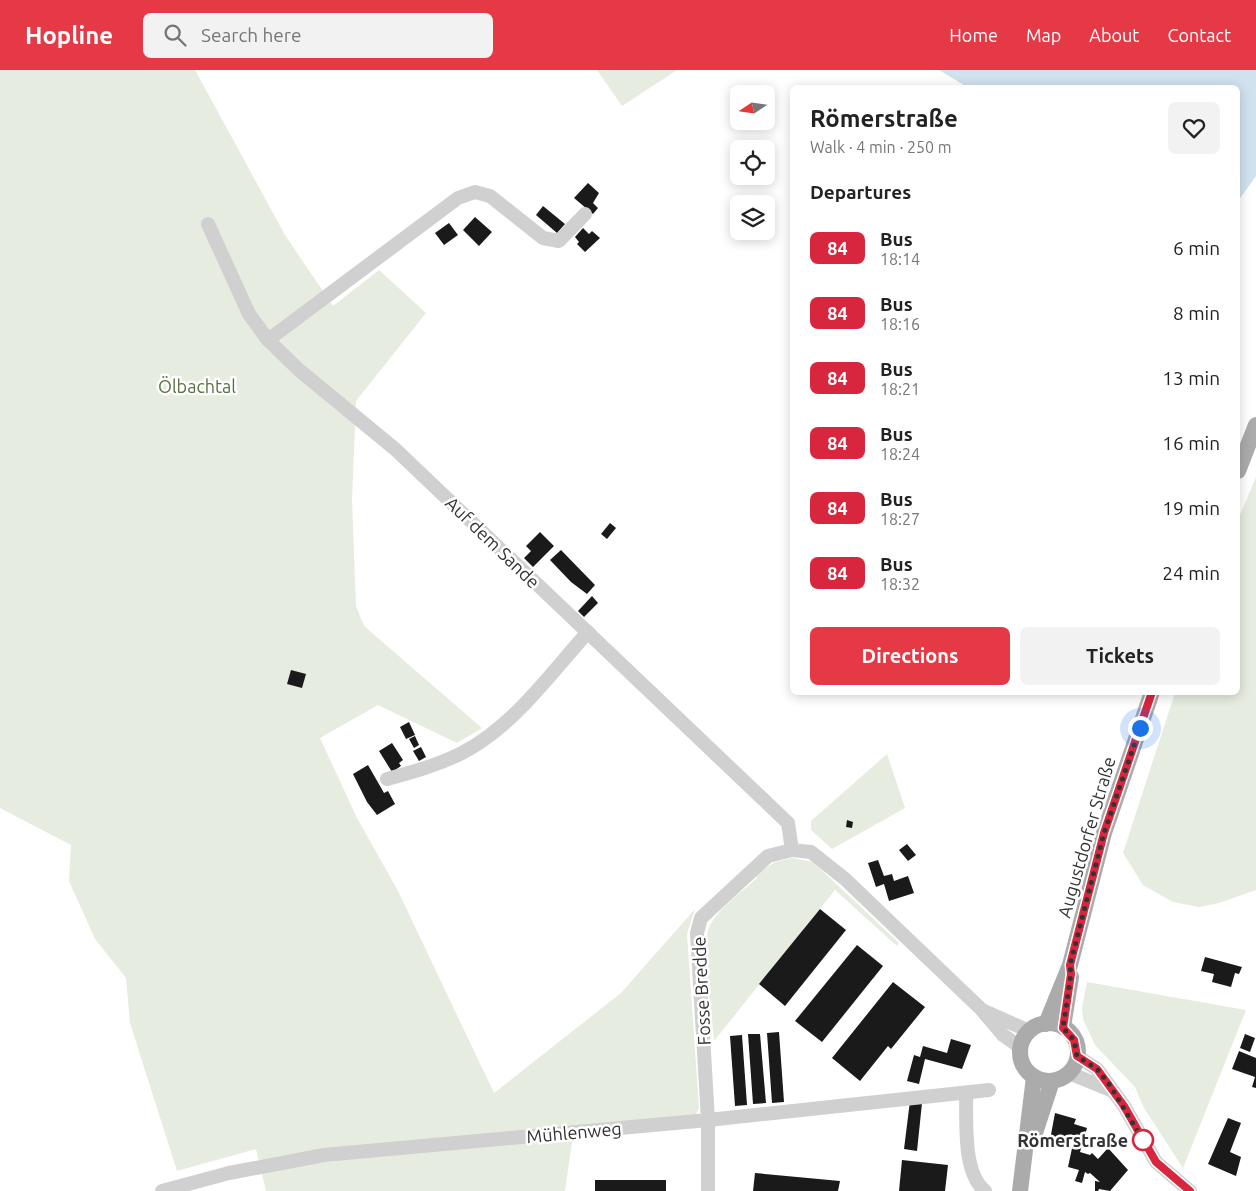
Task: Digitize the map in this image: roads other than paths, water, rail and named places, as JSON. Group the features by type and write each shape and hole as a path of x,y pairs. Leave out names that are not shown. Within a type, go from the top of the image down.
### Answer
{"main road":[{"path":"1240,466 1256,425"},
{"name":"Augustdorfer Straße","path":"1046,1024 1070,965 1104,833 1151,695"},
{"name":"Augustdorfer Straße","path":"1063,1028 1071,974 1070,965"},
{"path":"1046,1024 1063,1028 1074,1040 1077,1056 1069,1073 1052,1081 1034,1077 1022,1064 1020,1047 1029,1031 1046,1024"},
{"path":"1020,1191 1034,1077"},
{"path":"1023,1170 1052,1081"}],"street":[{"path":"268,340 458,198 475,192 490,196 543,238 559,240 585,214"},
{"name":"Auf dem Sande","path":"208,224 249,314 268,340 299,370 395,449 788,823 792,850"},
{"path":"387,779 433,766 463,752 490,735 511,717 588,632"},
{"name":"Fosse Bredde","path":"708,1191 708,1120 697,933 701,918 768,856 792,850 811,852 845,879 982,1009 1003,1035 1020,1047"},
{"name":"Fosse Bredde","path":"982,1009 1029,1031"},
{"path":"1077,1056 1097,1069 1124,1106 1156,1162 1190,1191"},
{"path":"1069,1073 1113,1091"},
{"name":"Mühlenweg","path":"162,1191 229,1173 324,1155 708,1120 989,1090"},
{"path":"966,1093 968,1153 977,1184 985,1191"},
{"path":"1168,1191 1170,1175"}],"water":[{"path":"939,70 1256,70 1256,176 1240,198 1240,85 964,85"}],"place":[{"name":"Römerstraße","path":"1143,1140"}],"park label":[{"name":"Ölbachtal","path":"197,386"}]}
